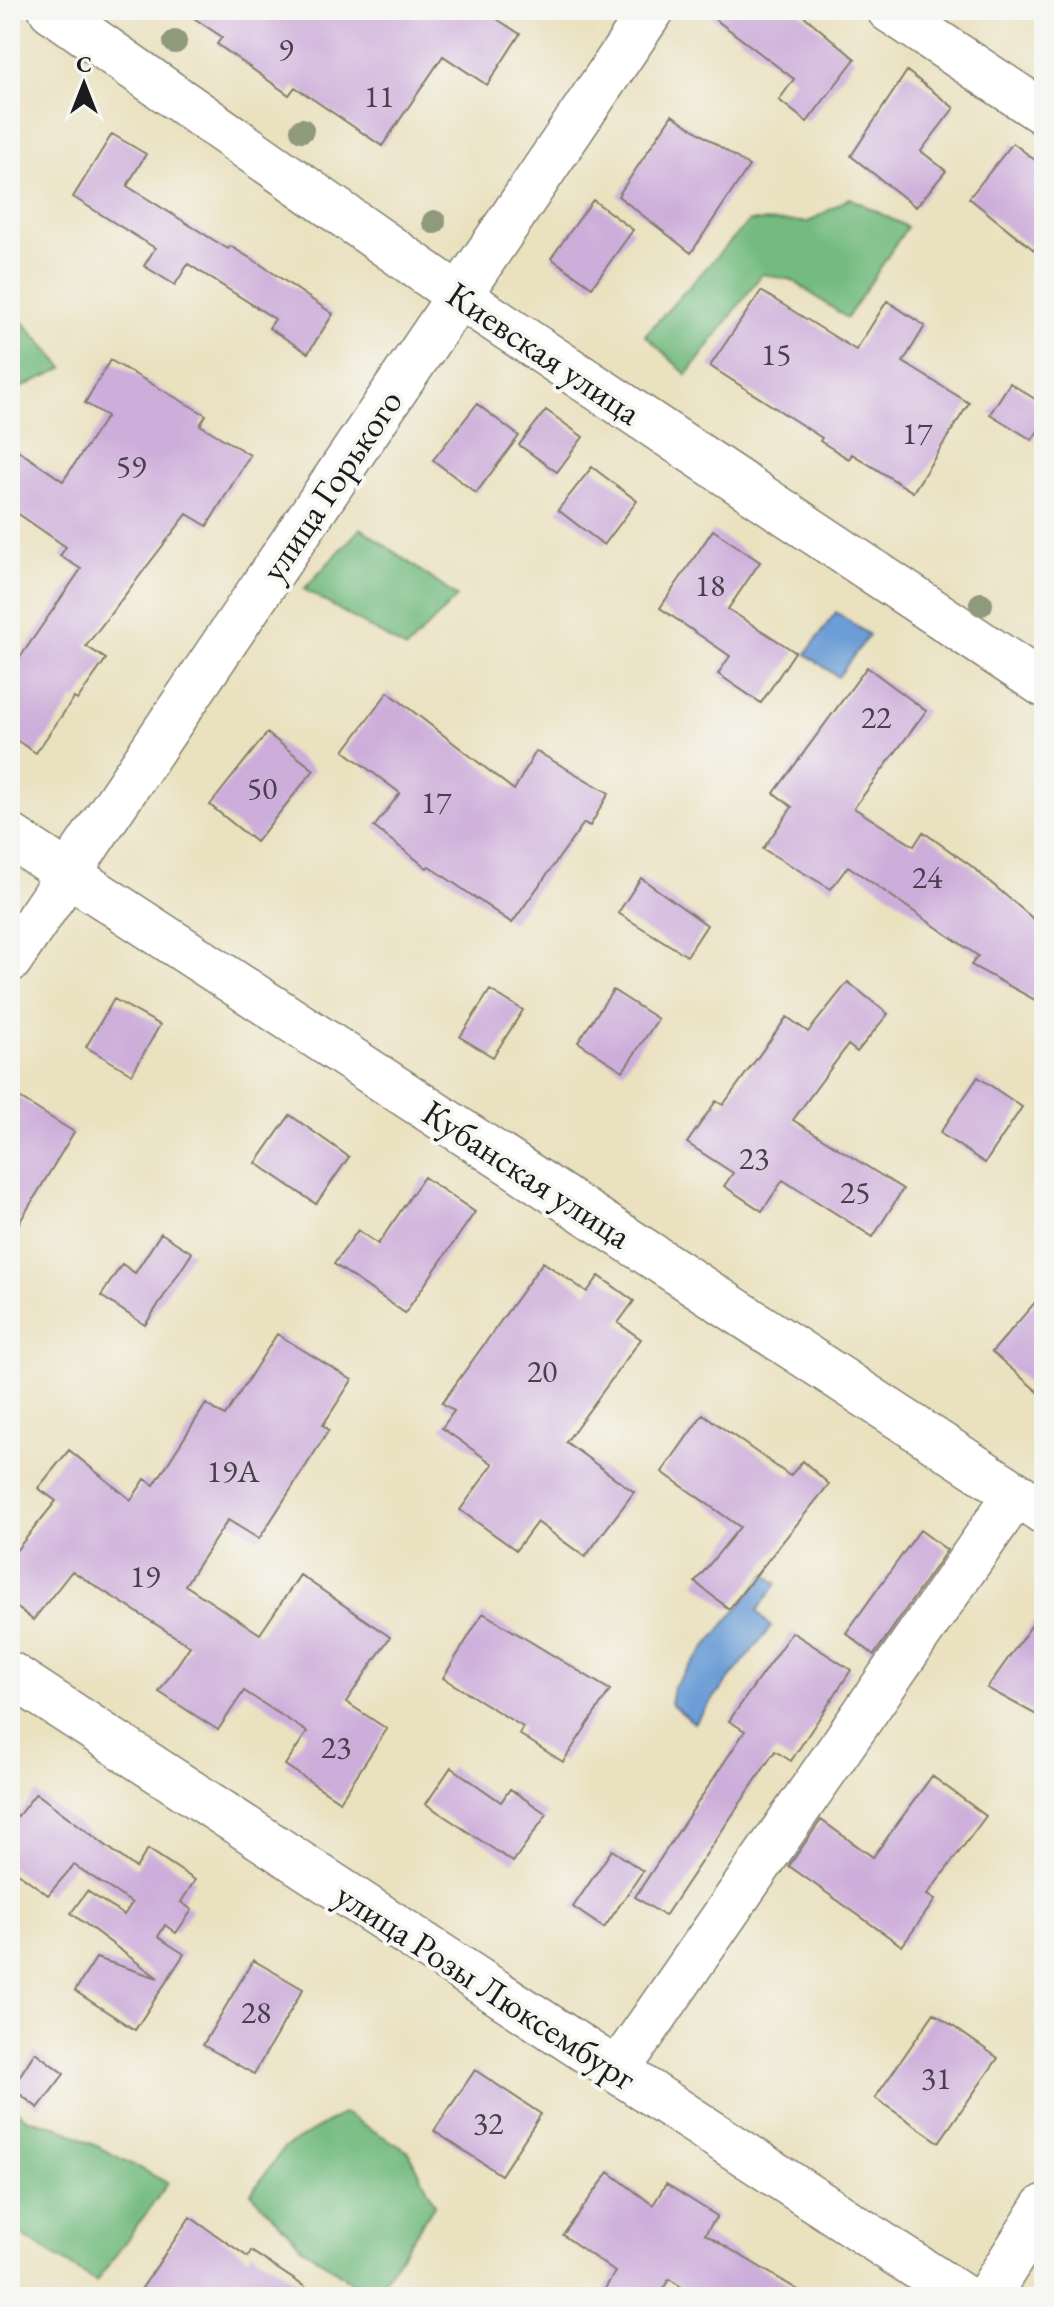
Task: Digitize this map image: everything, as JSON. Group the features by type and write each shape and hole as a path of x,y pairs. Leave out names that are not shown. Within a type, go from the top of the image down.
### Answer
{"street":[{"name":"Киевская улица","path":"51,10 459,296 1044,685"},
{"name":"улица Горького","path":"10,960 652,10"},
{"path":"889,10 1044,113"},
{"name":"Кубанская улица","path":"10,836 1030,1503"},
{"path":"617,2071 1030,1503"},
{"name":"улица Розы Люксембург","path":"10,1674 963,2297"},
{"path":"987,2297 1044,2207"}],"green space":[{"path":"850,198 907,227 847,318 792,280 762,274 687,375 645,335 749,221 808,222"},
{"path":"10,317 24,323 64,368 20,388 10,380"},
{"path":"361,528 457,597 406,649 304,589"},
{"path":"10,2106 28,2119 62,2128 168,2183 96,2282 10,2228"},
{"path":"344,2113 409,2152 435,2204 373,2297 303,2248 251,2193 284,2148"}],"water":[{"path":"836,612 869,635 838,677 806,654"},
{"path":"766,1574 777,1584 757,1611 771,1627 694,1723 670,1703 673,1687"}],"building":[{"path":"182,10 483,10 520,34 487,85 443,56 382,146 295,87 289,95 217,44 222,37"},
{"path":"703,10 797,10 855,59 807,122 779,100 794,79"},
{"path":"907,71 954,108 921,151 946,171 916,207 851,156"},
{"path":"672,115 749,166 691,253 618,196"},
{"path":"112,134 146,154 127,186 228,249 230,246 260,264 333,314 308,353 269,328 275,319 188,264 175,285 144,266 155,248 73,197"},
{"path":"1013,143 1044,167 1044,258 969,198"},
{"path":"593,200 633,230 592,287 551,258"},
{"path":"761,291 856,350 887,301 925,326 903,362 969,403 913,492 852,454 849,459 820,441 822,438 710,366"},
{"path":"110,360 206,415 200,425 250,455 207,526 187,514 86,646 106,659 36,753 10,736 10,672 81,569 60,556 66,547 10,508 10,445 63,481 107,416 85,403"},
{"path":"1010,383 1044,405 1044,422 1032,440 990,414"},
{"path":"477,404 519,436 476,493 433,460"},
{"path":"546,410 583,437 557,472 519,445"},
{"path":"592,467 637,501 604,545 558,510"},
{"path":"713,530 760,562 728,609 795,652 761,703 718,674 730,656 660,608"},
{"path":"867,667 926,711 854,808 914,846 923,832 970,865 1044,928 1044,1005 971,965 978,956 848,866 831,889 763,849 792,807 774,793"},
{"path":"388,692 514,790 536,751 609,793 590,826 584,823 512,923 429,866 427,868 374,827 400,793 344,751"},
{"path":"267,733 314,770 256,842 210,805"},
{"path":"641,878 707,925 687,956 618,913"},
{"path":"848,982 888,1014 857,1052 848,1045 793,1120 903,1189 873,1237 783,1180 762,1211 724,1186 733,1173 687,1143 716,1101 723,1105 787,1017 808,1032"},
{"path":"490,990 523,1010 493,1057 460,1037"},
{"path":"613,990 658,1019 623,1071 578,1042"},
{"path":"114,999 160,1025 132,1074 86,1047"},
{"path":"978,1077 1022,1107 985,1163 940,1133"},
{"path":"10,1092 74,1132 10,1238"},
{"path":"290,1115 349,1157 316,1204 256,1163"},
{"path":"424,1177 475,1212 405,1313 334,1264 358,1230 378,1244"},
{"path":"161,1233 192,1253 145,1325 101,1296 122,1264 135,1273"},
{"path":"543,1262 587,1292 599,1276 634,1301 618,1323 641,1339 566,1442 634,1492 585,1557 537,1522 516,1550 460,1510 493,1464 442,1428 454,1411 442,1403"},
{"path":"1044,1292 1044,1397 992,1352"},
{"path":"277,1334 352,1380 323,1425 329,1430 259,1539 228,1520 185,1585 260,1634 300,1575 390,1637 346,1702 387,1729 340,1801 285,1765 307,1732 244,1691 218,1730 159,1692 190,1646 72,1571 33,1620 10,1602 10,1558 56,1501 38,1488 69,1450 131,1500 145,1479 154,1485 206,1404 225,1416"},
{"path":"703,1414 790,1476 803,1461 829,1484 729,1609 695,1582 740,1527 662,1472"},
{"path":"920,1530 947,1550 874,1655 846,1633"},
{"path":"1044,1608 1044,1719 987,1688"},
{"path":"483,1613 610,1690 563,1762 519,1734 523,1727 443,1678"},
{"path":"792,1632 851,1670 791,1761 775,1751 665,1916 635,1897 745,1731 729,1721"},
{"path":"451,1767 501,1802 510,1789 547,1814 513,1862 426,1804"},
{"path":"932,1776 986,1816 927,1895 935,1900 902,1946 789,1866 821,1820 873,1857"},
{"path":"36,1793 136,1868 148,1849 195,1880 181,1902 192,1910 176,1933 165,1925 158,1937 184,1954 135,2030 75,1991 96,1958 158,1978 71,1913 87,1891 124,1915 132,1903 74,1865 48,1895 10,1867 10,1826"},
{"path":"612,1850 643,1871 604,1928 573,1907"},
{"path":"253,1960 303,1989 254,2074 203,2045"},
{"path":"934,2013 998,2058 939,2142 875,2098"},
{"path":"35,2052 64,2074 38,2108 12,2088"},
{"path":"475,2070 541,2114 501,2175 434,2131"},
{"path":"609,2172 653,2205 666,2184 717,2216 705,2234 810,2297 698,2297 669,2279 658,2297 600,2297 615,2272 563,2235"},
{"path":"190,2217 248,2257 251,2251 320,2297 136,2297"}]}
